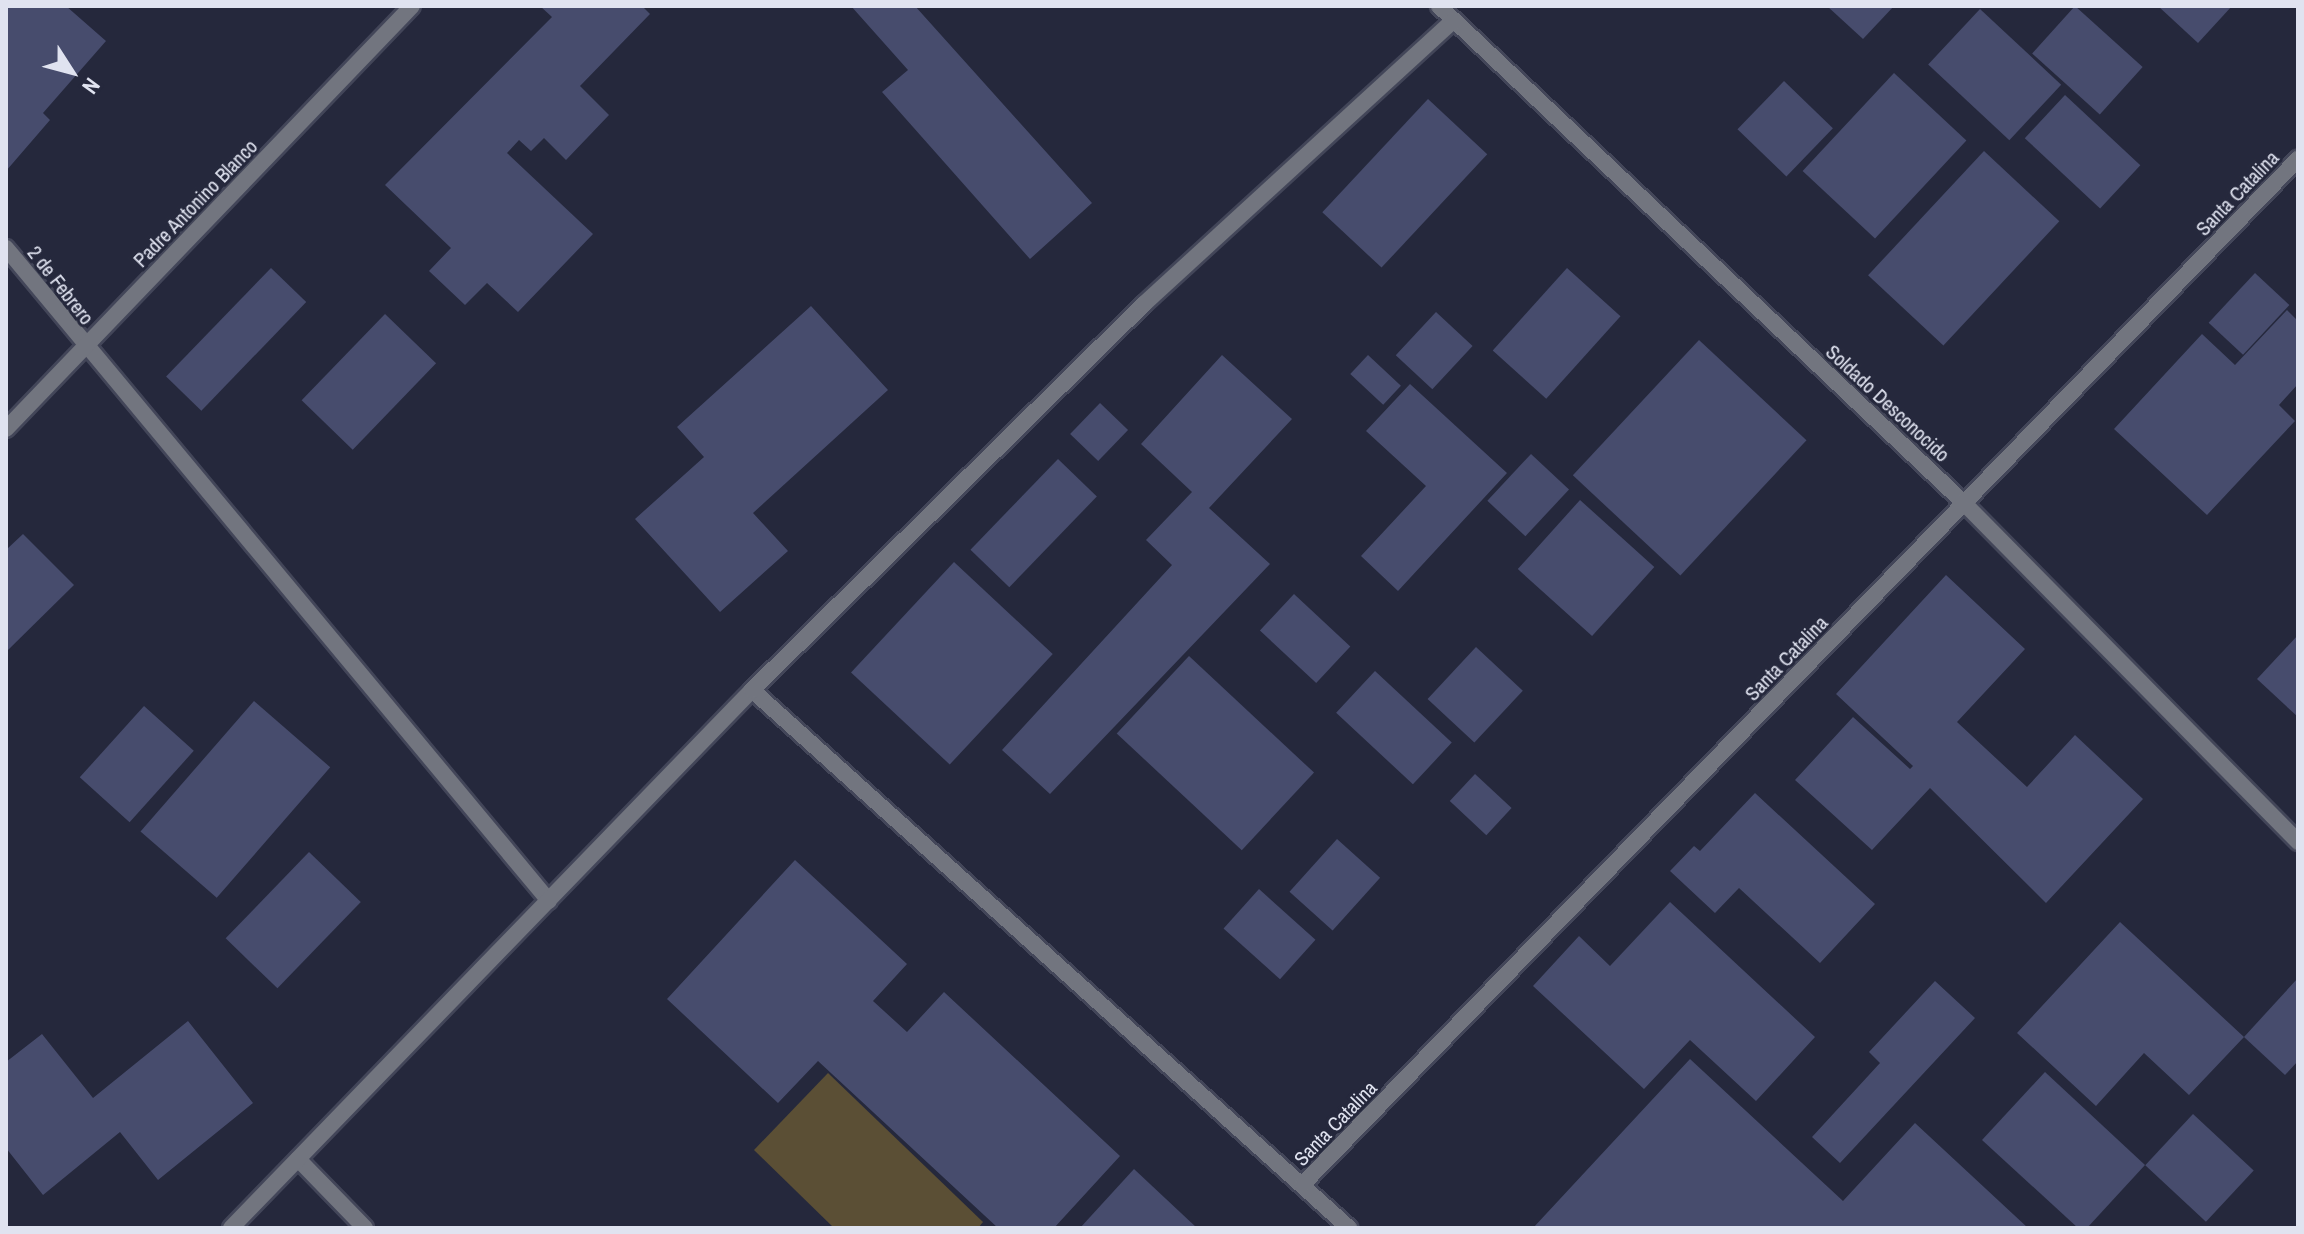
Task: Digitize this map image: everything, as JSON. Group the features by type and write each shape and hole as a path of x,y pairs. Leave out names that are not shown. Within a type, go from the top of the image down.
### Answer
{"street":[{"name":"Padre Antonino Blanco","path":"6,429 412,6"},
{"name":"Soldado Desconocido","path":"1439,6 1964,503 2298,842"},
{"path":"231,1228 752,690 1144,304 1453,21"},
{"name":"Santa Catalina","path":"1303,1184 2298,159"},
{"name":"2 de Febrero","path":"6,248 84,347 549,901"},
{"path":"752,690 1349,1228"},
{"path":"298,1159 365,1228"}],"shaded area":[{"path":"828,1073 983,1222 978,1228 834,1228 754,1150"}],"building":[{"path":"6,6 66,6 106,41 43,113 50,120 6,171"},
{"path":"540,6 642,6 650,14 580,86 609,115 566,160 544,138 531,151 519,140 507,153 593,234 518,312 487,283 465,305 429,271 451,248 385,185 552,17"},
{"path":"851,6 915,6 1092,203 1030,259 882,92 908,70"},
{"path":"1827,6 1894,6 1863,39"},
{"path":"2075,6 2143,67 2100,114 2032,54"},
{"path":"2158,6 2232,6 2198,43"},
{"path":"1980,9 2061,85 2009,140 1928,65"},
{"path":"1894,73 1966,141 1875,239 1803,171"},
{"path":"1784,81 1833,128 1786,176 1737,129"},
{"path":"2065,95 2140,165 2100,208 2025,138"},
{"path":"1428,99 1487,154 1382,268 1322,212"},
{"path":"1984,151 2059,221 1943,346 1868,275"},
{"path":"271,268 306,302 201,411 166,377"},
{"path":"1567,268 1621,316 1546,399 1493,350"},
{"path":"2255,273 2289,305 2243,355 2209,323"},
{"path":"811,306 888,390 753,513 788,551 720,612 635,519 704,457 677,427"},
{"path":"2287,310 2298,321 2298,384 2279,405 2295,421 2207,515 2114,429 2202,334 2235,365"},
{"path":"1436,312 1473,346 1432,389 1396,355"},
{"path":"385,314 436,363 353,450 302,400"},
{"path":"1699,340 1807,440 1680,576 1573,475"},
{"path":"1222,355 1292,419 1209,508 1270,564 1050,794 1002,750 1172,565 1146,540 1192,492 1141,444"},
{"path":"1368,355 1401,386 1383,405 1350,374"},
{"path":"1410,384 1507,473 1398,591 1361,556 1426,486 1366,431"},
{"path":"1100,403 1128,430 1098,461 1070,434"},
{"path":"1531,454 1569,489 1525,536 1487,501"},
{"path":"1058,459 1097,497 1009,587 970,550"},
{"path":"1580,500 1654,567 1592,636 1518,569"},
{"path":"23,534 74,585 6,652 6,550"},
{"path":"954,562 1053,654 950,765 851,672"},
{"path":"1946,575 2025,649 1957,722 2027,787 2075,735 2143,799 2046,903 1930,788 1872,850 1795,780 1853,717 1910,769 1913,766 1836,694"},
{"path":"1294,594 1350,647 1316,683 1260,631"},
{"path":"2298,635 2298,717 2257,679"},
{"path":"1476,647 1523,691 1474,743 1428,699"},
{"path":"1189,656 1314,773 1242,850 1117,734"},
{"path":"1375,671 1452,743 1413,784 1336,713"},
{"path":"254,701 330,767 217,898 141,832"},
{"path":"144,706 194,751 130,822 80,777"},
{"path":"1475,774 1512,808 1486,835 1450,801"},
{"path":"1755,793 1875,904 1820,963 1739,888 1715,913 1670,871 1694,846 1700,851"},
{"path":"1337,839 1380,878 1333,931 1289,892"},
{"path":"309,852 361,902 277,988 226,938"},
{"path":"795,860 907,964 873,1001 907,1032 944,992 1120,1156 1054,1228 998,1228 818,1061 778,1103 667,999"},
{"path":"1259,889 1315,940 1280,979 1224,928"},
{"path":"1670,902 1815,1037 1756,1101 1690,1040 1644,1089 1533,986 1579,936 1610,966"},
{"path":"2120,922 2244,1037 2189,1095 2144,1053 2096,1106 2017,1033"},
{"path":"2298,978 2298,1061 2285,1075 2244,1037"},
{"path":"1935,981 1975,1018 1840,1163 1812,1137 1880,1063 1869,1052"},
{"path":"188,1021 253,1103 158,1180 120,1132 43,1195 6,1148 6,1062 42,1034 93,1098"},
{"path":"1690,1059 1843,1201 1915,1123 2028,1228 1533,1228"},
{"path":"2045,1072 2145,1165 2087,1228 2078,1228 1982,1140"},
{"path":"2193,1114 2254,1171 2206,1222 2145,1165"},
{"path":"1134,1169 1197,1228 1080,1228"}]}
